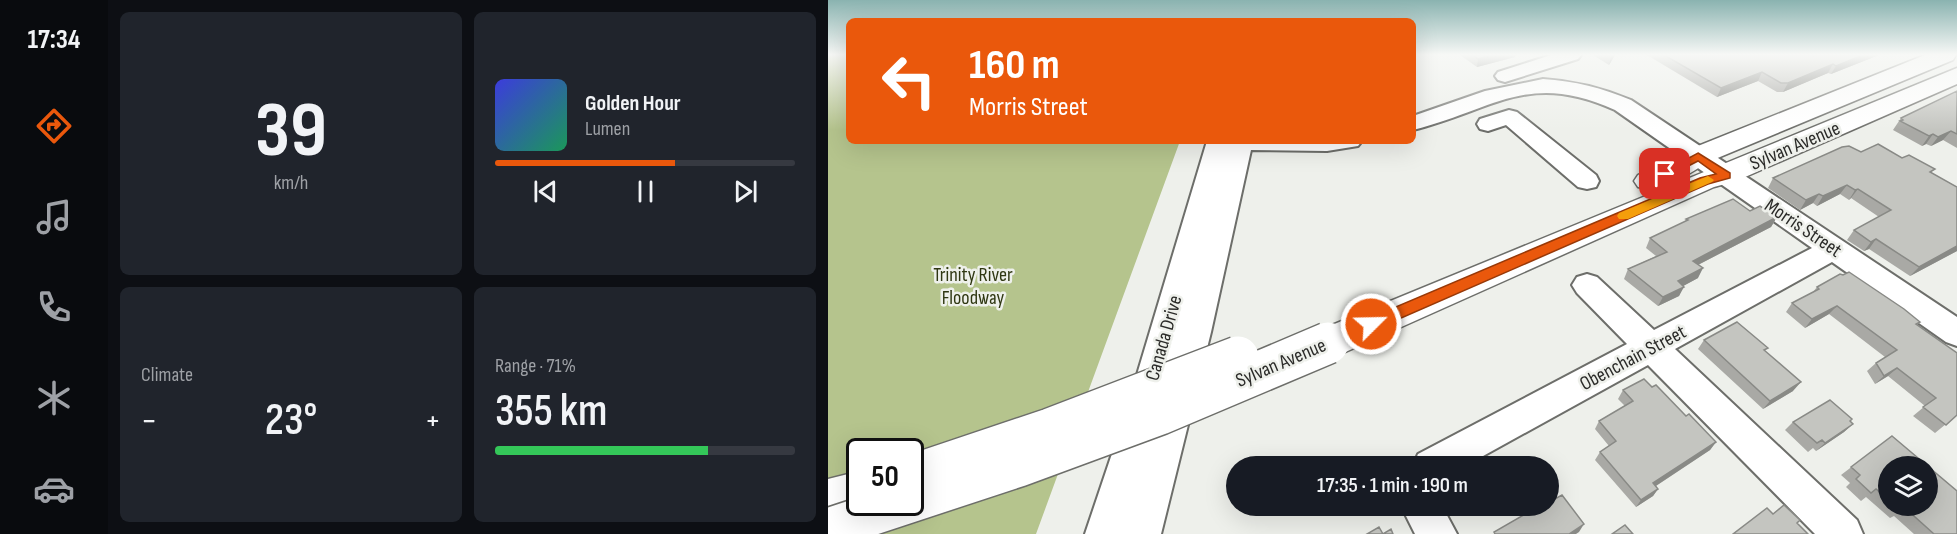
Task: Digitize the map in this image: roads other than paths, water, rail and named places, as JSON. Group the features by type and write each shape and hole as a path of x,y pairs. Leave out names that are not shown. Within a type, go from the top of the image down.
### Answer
{"main road":[{"name":"Sylvan Avenue","path":"828,529 1019,466 1160,414 1330,331 1684,165 1698,156 1884,80"},
{"name":"Sylvan Avenue","path":"924,471 1330,331 1704,181 1726,175 1946,80"},
{"path":"828,501 846,496"}],"street":[{"path":"1416,104 1492,80"},
{"name":"Morris Street","path":"1416,122 1531,85 1555,84 1582,87 1604,94 1834,248 1952,323"},
{"path":"1488,124 1509,117 1587,181"},
{"name":"Canada Drive","path":"1105,534 1229,144"},
{"name":"Canada Drive","path":"1141,534 1195,332 1230,144"},
{"name":"Obenchain Street","path":"1450,456 1834,248"},
{"path":"1587,285 1843,534"},
{"path":"1426,516 1437,534"}],"park label":[{"name":"Trinity River Floodway","path":"973,286"}]}
